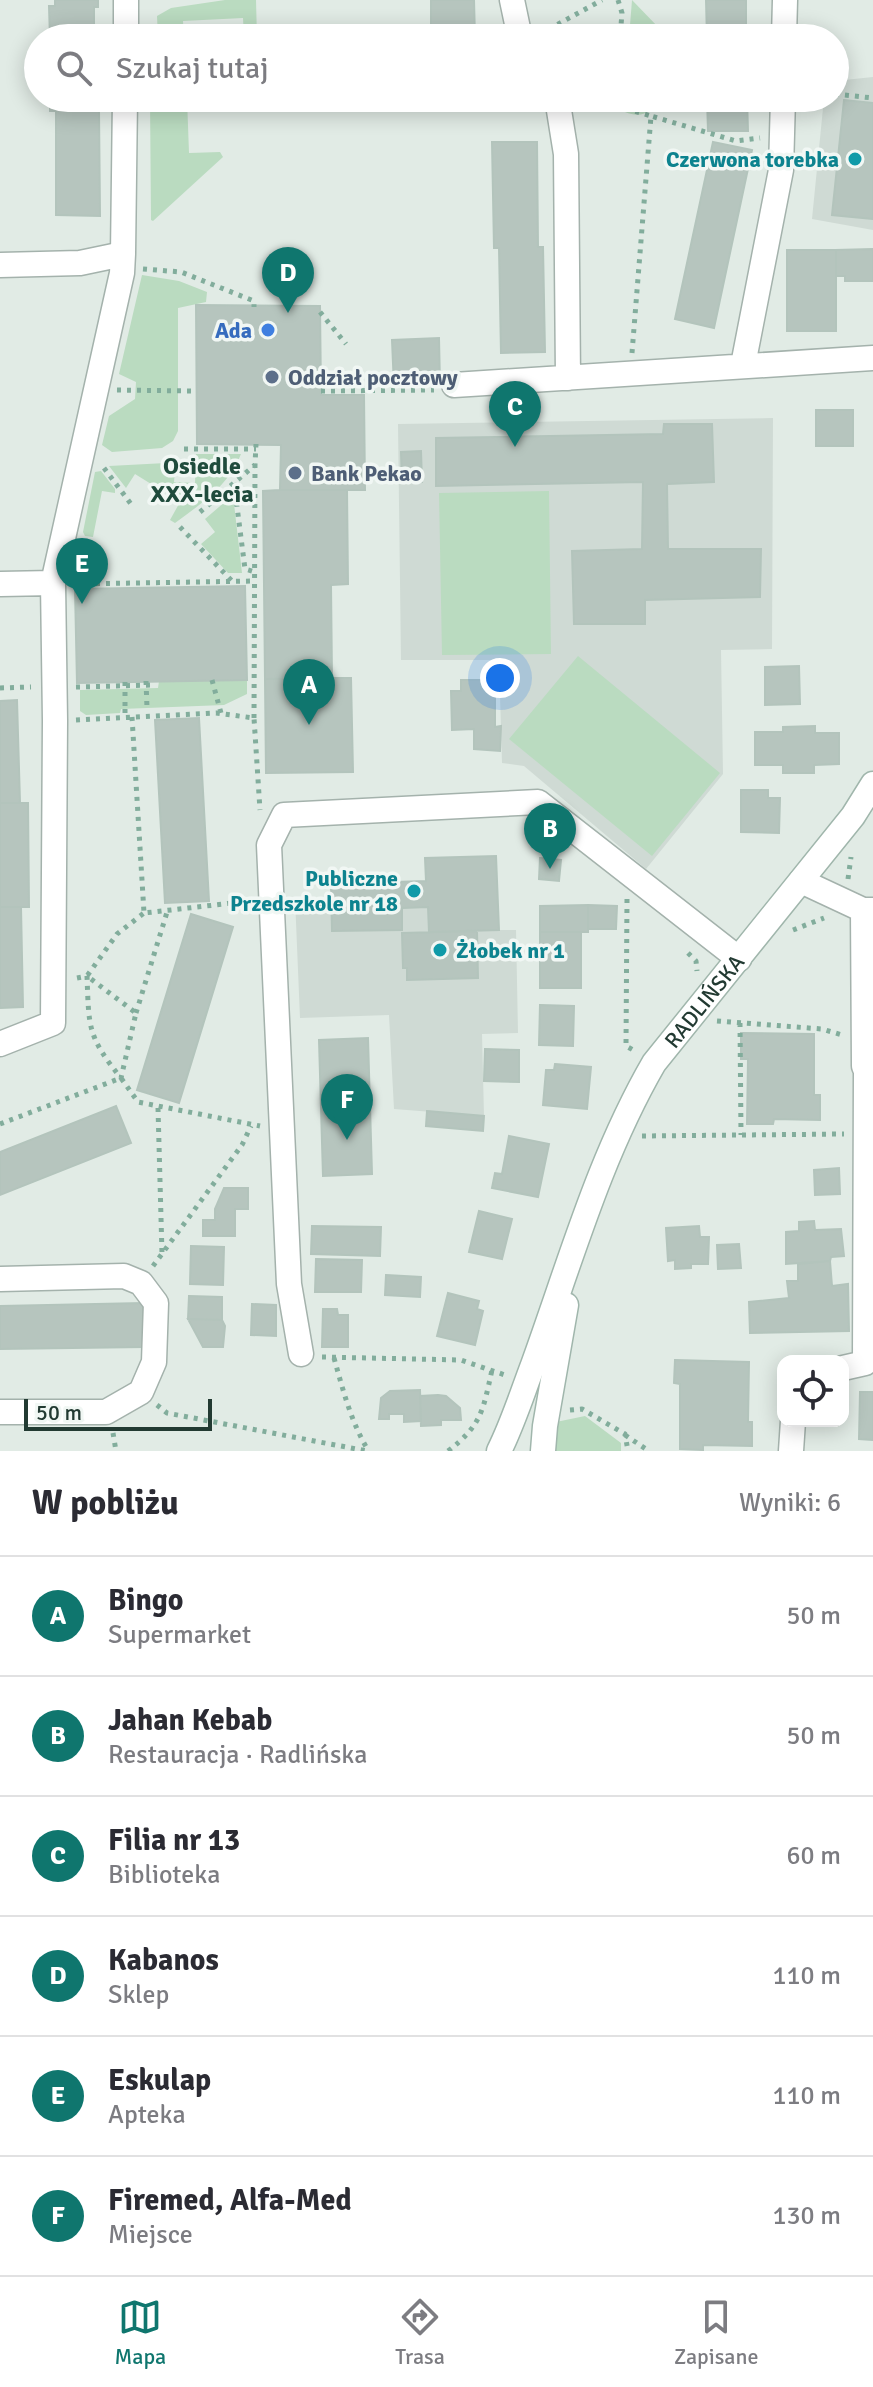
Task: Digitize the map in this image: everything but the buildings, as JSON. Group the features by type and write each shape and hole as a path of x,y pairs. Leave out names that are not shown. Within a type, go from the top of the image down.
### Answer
{"street":[{"path":"126,0 126,24"},
{"path":"512,0 517,24"},
{"path":"784,24 785,0"},
{"path":"0,1044 53,1023 55,721 65,688 61,580 122,264 125,112"},
{"path":"559,112 566,154 568,378"},
{"path":"743,365 781,170 783,112"},
{"path":"0,265 122,264"},
{"path":"446,387 873,358"},
{"path":"0,584 61,580"},
{"name":"RADLIŃSKA","path":"499,1451 612,1142 654,1063 853,816 873,784"},
{"path":"301,1354 289,1284 269,845 284,815 538,802 739,959"},
{"path":"801,881 868,910 865,1363 849,1367"},
{"name":"RADLIŃSKA","path":"543,1451 577,1243"},
{"path":"0,1279 124,1276 141,1283 156,1303 154,1362 141,1392 106,1412 0,1412"},
{"path":"791,1451 793,1427"}],"path":[{"path":"558,24 602,0"},
{"path":"618,0 621,24"},
{"path":"849,95 873,98"},
{"path":"638,112 736,141 762,138"},
{"path":"630,376 651,116"},
{"path":"122,264 140,269 181,272 254,301 254,307"},
{"path":"320,312 346,344"},
{"path":"321,391 446,387"},
{"path":"137,390 196,391"},
{"path":"184,449 256,446 254,718 261,816"},
{"path":"96,458 134,508"},
{"path":"200,512 255,465"},
{"path":"234,483 245,569 255,572"},
{"path":"180,527 232,582"},
{"path":"61,580 79,585 254,581"},
{"path":"212,680 221,713"},
{"path":"146,681 147,711"},
{"path":"125,682 144,913"},
{"path":"0,688 154,685"},
{"path":"55,721 128,717 147,711 221,713 254,718"},
{"path":"627,898 626,1046 654,1063"},
{"path":"262,899 144,913 117,934 87,976 89,1029 100,1053 138,1102 251,1126 283,1126"},
{"path":"121,1078 136,1013 168,909"},
{"path":"87,976 136,1013"},
{"path":"740,1023 741,1135"},
{"path":"0,1124 121,1078"},
{"path":"158,1108 162,1254"},
{"path":"141,1283 242,1145 251,1126"},
{"path":"635,1136 865,1134"},
{"path":"301,1354 334,1358 461,1360 509,1376"},
{"path":"334,1358 347,1404 368,1451"},
{"path":"448,1451 473,1429 485,1401 492,1370"},
{"path":"141,1392 167,1413 368,1451"},
{"path":"548,1410 582,1409 649,1451"},
{"path":"625,1434 628,1451"}],"shaded area":[{"path":"873,77 873,230 812,219 823,112 849,112 849,80"},
{"path":"773,418 772,649 721,650 723,774 646,869 524,766 502,763 499,660 401,660 398,424"},
{"path":"496,856 499,930 516,930 518,1033 482,1034 484,1116 394,1109 389,1015 300,1018 295,898 331,898 331,884 426,881 425,858"}],"green space":[{"path":"225,0 256,0 257,24 243,24 243,18 157,24 157,16 171,8"},
{"path":"632,0 655,24 630,24"},
{"path":"150,112 188,112 189,153 220,152 223,157 151,220"},
{"path":"142,275 179,281 207,292 206,302 178,308 178,431 173,441 162,448 112,452 102,445 109,416 135,399 136,382 119,374"},
{"path":"196,454 241,454 222,485 175,523 170,520 180,502 135,474 126,488 109,466 166,463 175,471 174,482 195,483"},
{"path":"101,471 115,493 102,491 93,537 85,536 83,532 95,472"},
{"path":"549,491 551,654 442,655 439,493"},
{"path":"233,495 242,573 228,573 201,544 215,532 205,519"},
{"path":"578,656 720,773 652,856 509,739"},
{"path":"247,680 247,694 224,705 121,709 120,713 86,715 80,711 80,690 158,688 159,681"},
{"path":"585,1416 621,1443 621,1451 555,1451 556,1422"}],"place":[{"name":"Czerwona torebka","path":"855,159"},
{"name":"Kabanos","path":"288,313"},
{"name":"Ada","path":"268,330"},
{"name":"Oddział pocztowy","path":"272,377"},
{"name":"Filia nr 13","path":"515,447"},
{"name":"Bank Pekao","path":"295,473"},
{"name":"Eskulap","path":"82,604"},
{"name":"Bingo","path":"309,725"},
{"name":"Jahan Kebab","path":"550,869"},
{"name":"Publiczne Przedszkole nr 18","path":"414,891"},
{"name":"Żłobek nr 1","path":"440,950"},
{"name":"Firemed, Alfa-Med","path":"347,1140"}],"district":[{"name":"Osiedle XXX-lecia","path":"202,480"}]}
